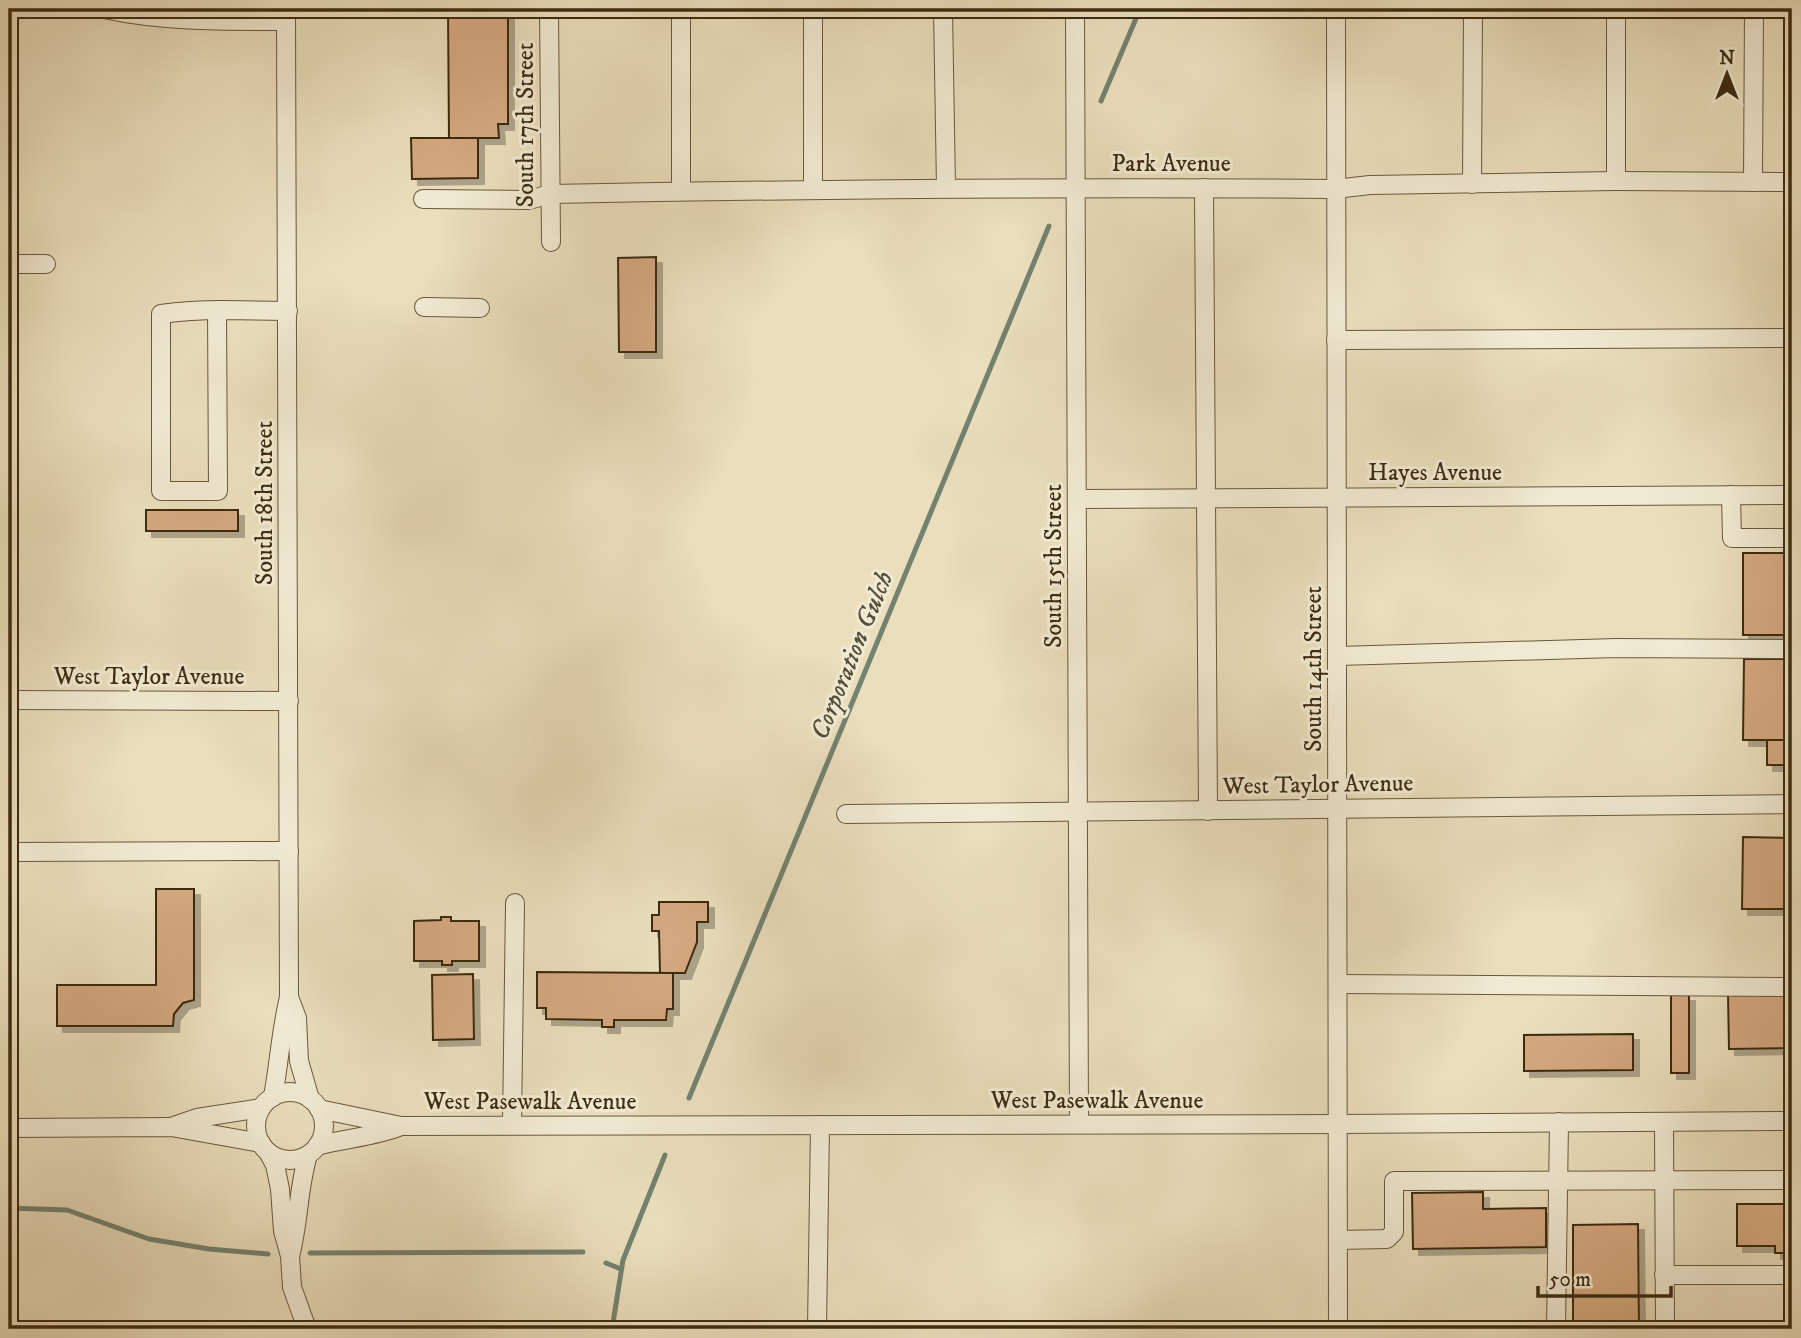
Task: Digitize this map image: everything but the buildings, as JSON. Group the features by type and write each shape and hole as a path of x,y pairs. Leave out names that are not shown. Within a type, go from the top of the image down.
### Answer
{"street":[{"path":"104,9 183,20 286,15"},
{"name":"South 17th Street","path":"549,9 551,242"},
{"path":"681,9 681,191"},
{"path":"813,9 813,189"},
{"path":"943,9 946,188"},
{"name":"South 15th Street","path":"1075,9 1079,1124"},
{"name":"South 14th Street","path":"1336,9 1338,1329"},
{"path":"1472,184 1473,9"},
{"path":"1616,9 1616,181"},
{"path":"1753,182 1754,9"},
{"name":"South 18th Street","path":"267,1102 280,1063 289,997 286,15"},
{"name":"Park Avenue","path":"424,199 529,200 550,194 813,189 1335,189 1370,185 1616,181 1792,182"},
{"path":"1204,188 1208,811"},
{"path":"9,264 46,264"},
{"path":"424,307 480,308"},
{"path":"217,310 218,491 160,491 160,314 189,310 217,310 288,311"},
{"path":"1336,340 1792,338"},
{"path":"1731,495 1732,538 1792,538"},
{"name":"Hayes Avenue","path":"1078,499 1792,495"},
{"path":"1338,656 1616,648 1792,649"},
{"name":"West Taylor Avenue","path":"9,700 289,701"},
{"name":"West Taylor Avenue","path":"846,814 1792,804"},
{"path":"9,852 289,851"},
{"path":"512,1125 515,903"},
{"path":"1338,984 1792,987"},
{"name":"South 18th Street","path":"289,997 297,1018 299,1061 315,1104"},
{"path":"171,1127 197,1118 267,1102 292,1092 315,1104 324,1121 323,1134 312,1151 300,1189 296,1234 290,1256"},
{"path":"267,1102 257,1119 257,1132 275,1165 283,1231 290,1256 292,1287 307,1329"},
{"name":"West Pasewalk Avenue","path":"315,1104 401,1126 1792,1121"},
{"path":"1556,1329 1559,1122"},
{"path":"1664,1122 1665,1329"},
{"path":"817,1329 820,1125"},
{"name":"West Pasewalk Avenue","path":"312,1151 353,1137 381,1134 401,1126"},
{"path":"9,1128 171,1127 265,1147 281,1158 294,1159 312,1151"},
{"path":"1338,1240 1387,1239 1394,1232 1394,1181 1792,1180"},
{"path":"1664,1275 1792,1275"}],"waterway":[{"name":"Corporation Gulch","path":"1101,101 1140,9"},
{"name":"Corporation Gulch","path":"689,1098 1049,226"},
{"name":"Corporation Gulch","path":"612,1329 623,1260 665,1155"},
{"path":"9,1208 67,1210 149,1239 209,1249 268,1254"},
{"path":"310,1253 583,1252"},
{"path":"606,1263 621,1269"}]}
